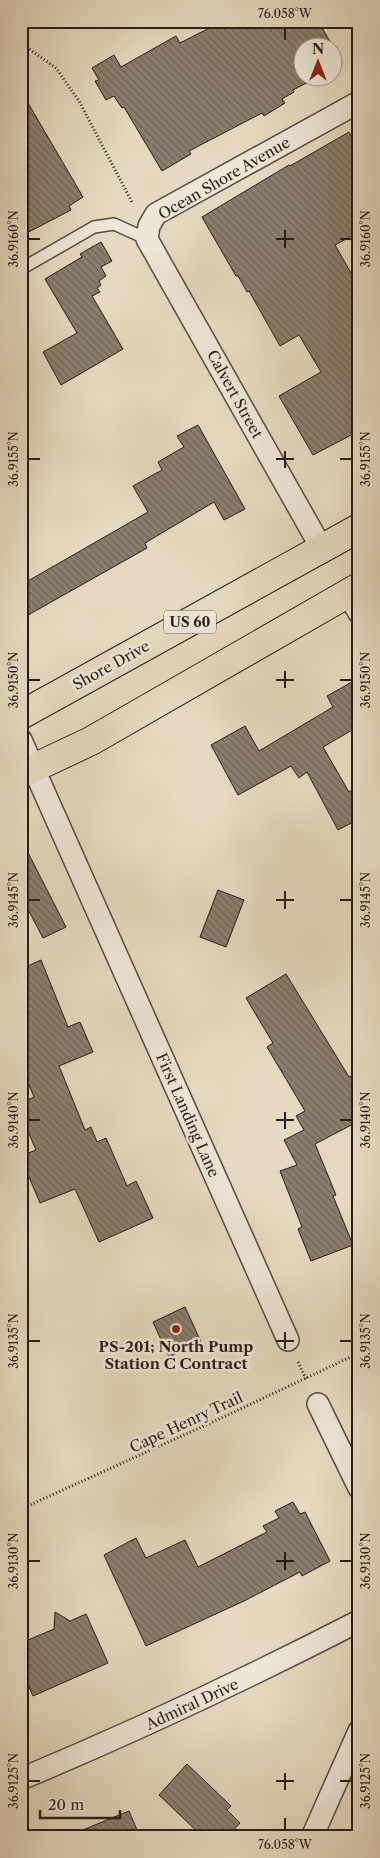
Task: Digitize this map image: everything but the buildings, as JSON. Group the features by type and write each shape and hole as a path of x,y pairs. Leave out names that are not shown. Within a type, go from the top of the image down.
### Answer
{"highway":[{"name":"Shore Drive","path":"21,715 359,528"},
{"path":"27,771 91,740 355,598"}],"street":[{"name":"Ocean Shore Avenue","path":"147,239 149,226 156,214 359,102"},
{"name":"Calvert Street","path":"147,239 322,549"},
{"name":"First Landing Lane","path":"21,740 27,771 288,1340"},
{"path":"318,1404 359,1488"},
{"name":"Admiral Drive","path":"21,1779 108,1743 265,1670 359,1621"},
{"path":"312,1837 359,1731"}],"lane":[{"path":"21,269 94,227 114,224 147,239"}],"path":[{"path":"21,43 56,68 79,101 138,214 147,239"},
{"path":"288,1340 318,1404"},
{"name":"Cape Henry Trail","path":"21,1509 103,1473 359,1352"}],"place":[{"name":"PS-201; North Pump Station C Contract","path":"176,1329"}]}
